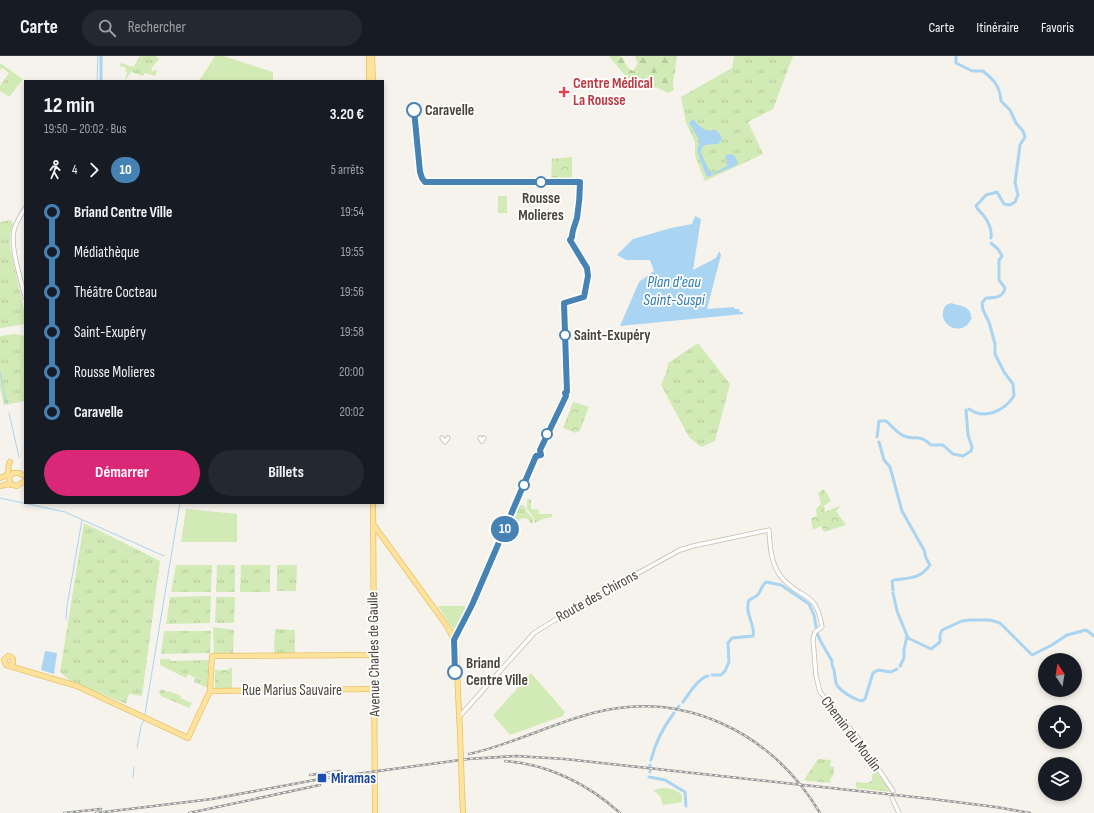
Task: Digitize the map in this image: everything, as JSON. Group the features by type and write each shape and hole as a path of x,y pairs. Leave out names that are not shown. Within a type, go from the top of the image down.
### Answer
{"main road":[{"path":"369,56 369,80"},
{"path":"372,56 373,80"},
{"path":"0,480 8,475 8,465 10,462"},
{"path":"0,480 9,478 14,472 24,476 24,482 17,486 11,484 0,486"},
{"path":"9,478 11,484"},
{"name":"Avenue Charles de Gaulle","path":"373,504 374,813"},
{"path":"373,524 451,632 454,640 456,650 463,813"},
{"path":"451,632 458,632"},
{"path":"6,662 21,669 77,686 181,735 189,736 210,691 212,656 374,655"},
{"name":"Rue Marius Sauvaire","path":"210,691 374,689"}],"street":[{"path":"24,210 16,223 13,238 14,250 24,294"},
{"path":"442,438 445,442 448,438"},
{"name":"Route des Chirons","path":"459,717 534,632 570,610 680,550 768,530"},
{"name":"Chemin du Moulin","path":"768,530 770,550 779,573 784,580 810,599 817,607 822,627 815,632 812,639 816,676 820,692 857,737 893,791"},
{"path":"892,798 899,813"}],"green space":[{"path":"140,56 142,56 141,60 143,56 156,56 159,59 151,69 153,72 155,69 157,72 155,76 145,73 143,76 131,72 125,79 127,72 125,71 126,68 119,65 121,63 133,67"},
{"path":"215,56 223,56 273,72 273,80 200,80"},
{"path":"609,56 619,56 623,58 628,67 633,71 638,63 635,56 677,56 673,84 674,90 668,93 658,88 632,84"},
{"path":"734,56 793,56 773,109 748,122 763,154 705,181 695,156 695,142 686,123 681,97 732,68"},
{"path":"0,63 23,79 10,96 0,91 0,86 9,73 2,68 0,70"},
{"path":"572,157 572,178 551,179 552,159"},
{"path":"498,196 507,196 507,213 498,213"},
{"path":"11,220 13,224 10,234 10,247 24,310 24,324 0,328 0,222"},
{"path":"14,334 24,336 24,401 4,405 0,388 0,336"},
{"path":"698,343 730,384 715,441 701,447 689,437 661,385 667,371 668,363"},
{"path":"573,402 589,407 580,430 576,433 563,428"},
{"path":"823,489 831,501 824,506 825,512 839,506 840,507 836,511 846,525 824,532 821,526 813,530 811,518 817,516 816,509 821,504 818,493"},
{"path":"527,499 531,499 531,509 539,510 539,514 552,514 552,517 535,523 534,518 527,509"},
{"path":"520,505 524,505 527,512 533,518 533,523 531,523 528,519 523,518 520,519 518,525 512,525"},
{"path":"186,509 237,514 237,542 181,542"},
{"path":"84,523 160,561 142,696 129,694 126,704 69,680 60,672"},
{"path":"176,565 212,565 211,592 171,592"},
{"path":"217,565 235,565 235,592 216,592"},
{"path":"241,565 270,565 270,592 240,592"},
{"path":"277,565 297,565 296,591 277,591"},
{"path":"211,596 210,623 166,624 170,597"},
{"path":"216,597 235,597 234,623 215,623"},
{"path":"438,606 466,606 455,629 453,629"},
{"path":"213,627 234,630 233,653 214,654"},
{"path":"275,629 295,630 295,654 274,654"},
{"path":"164,631 211,631 210,653 161,654"},
{"path":"160,659 170,659 170,661 209,660 208,688 194,682 195,678 188,674 186,678 160,665"},
{"path":"229,668 232,668 232,688 215,688 215,670 228,670"},
{"path":"531,673 565,712 563,716 510,735 493,715"},
{"path":"162,689 181,696 180,698 192,703 189,708 161,696 159,692"},
{"path":"818,759 831,760 830,766 834,767 833,777 831,777 830,783 804,780"},
{"path":"873,767 891,792 856,788 856,782 867,783 872,781"},
{"path":"662,788 672,789 680,793 682,795 682,802 663,805 660,796 653,790"}],"water":[{"path":"693,119 703,129 709,131 716,130 721,136 722,140 718,144 706,145 701,149 701,153 710,172 712,174 727,166 726,155 733,154 738,162 737,165 708,177 706,175 697,151 699,140 689,123"},
{"name":"Plan d'eau Saint-Suspi","path":"695,216 701,219 693,270 716,258 719,251 721,255 707,309 734,307 734,309 739,309 740,312 743,312 743,314 620,326 639,282 654,271 650,260 626,260 617,255 633,239 671,228 692,224"},
{"path":"951,303 964,307 971,313 972,317 968,324 962,328 951,327 943,318 943,312 946,305"},
{"path":"45,651 57,653 54,674 41,670"}],"waterway":[{"path":"97,80 98,56"},
{"path":"101,56 101,80"},
{"path":"956,56 956,63 972,71 983,71 993,80 998,87 1001,101 1010,110 1025,137 1020,145 1015,183 1018,195 1015,202 1010,205 1004,204 997,192 986,195 976,206 989,224 991,238"},
{"path":"969,409 981,414 988,414 1000,410 1014,396 1013,384 1004,372 995,354 995,344 989,322 983,310 982,303 986,298 1000,296 1005,288 999,280 999,260 1002,256 998,249 991,243"},
{"path":"0,373 7,404"},
{"path":"877,437 879,421 886,421 901,435 911,438 920,438 927,441 931,445 943,445 953,454 963,456 971,451 972,447 968,435 966,410"},
{"path":"9,413 19,457"},
{"path":"879,442 884,460 890,467 902,511 924,550 930,565 926,570 914,577 892,581 893,590"},
{"path":"0,498 24,503"},
{"path":"28,504 65,512 164,556"},
{"path":"145,714 180,504"},
{"path":"66,619 82,520"},
{"path":"712,675 721,675 725,671 729,662 728,643 732,638 753,636 753,628 748,610 749,600 754,598 759,593 766,582 781,585 809,604 814,615 816,627"},
{"path":"893,593 897,611 908,638 931,649 940,642 942,630 962,621 970,620 990,620 1000,623 1032,655 1052,645 1067,635 1086,630 1094,636"},
{"path":"817,632 832,661 837,686 843,692 855,699 862,701 865,699 873,673 878,670 891,672 897,669"},
{"path":"900,666 904,658 907,636"},
{"path":"683,702 697,683 708,676"},
{"path":"651,760 660,735 674,713"},
{"path":"137,748 141,726 144,720"},
{"path":"133,777 134,767"},
{"path":"649,777 665,780 685,792 686,806"}],"railway":[{"path":"469,754 485,750 593,713 627,707 661,707 693,713 723,724 751,740 777,760 800,785 820,813"},
{"path":"96,813 212,799 326,778 468,759 516,756 565,759 932,799 1030,813"},
{"path":"505,761 537,766 567,777 595,793 620,813"},
{"path":"310,775 340,771"},
{"path":"189,813 320,785"},
{"path":"64,813 101,809"}],"bus line":[{"name":"10","path":"414,110 420,172 423,181 425,182 580,182 577,215 570,240 588,272 584,297 572,302 564,303 566,396 540,450 542,452 541,455 539,457 536,456 472,605 454,640 455,672"}],"place":[{"name":"Centre Médical La Rousse","path":"564,92"},
{"name":"Caravelle","path":"414,110"},
{"name":"Rousse Molieres","path":"541,182"},
{"name":"Saint-Exupéry","path":"565,335"},
{"name":"Briand Centre Ville","path":"455,672"},
{"name":"Miramas","path":"322,778"}]}
